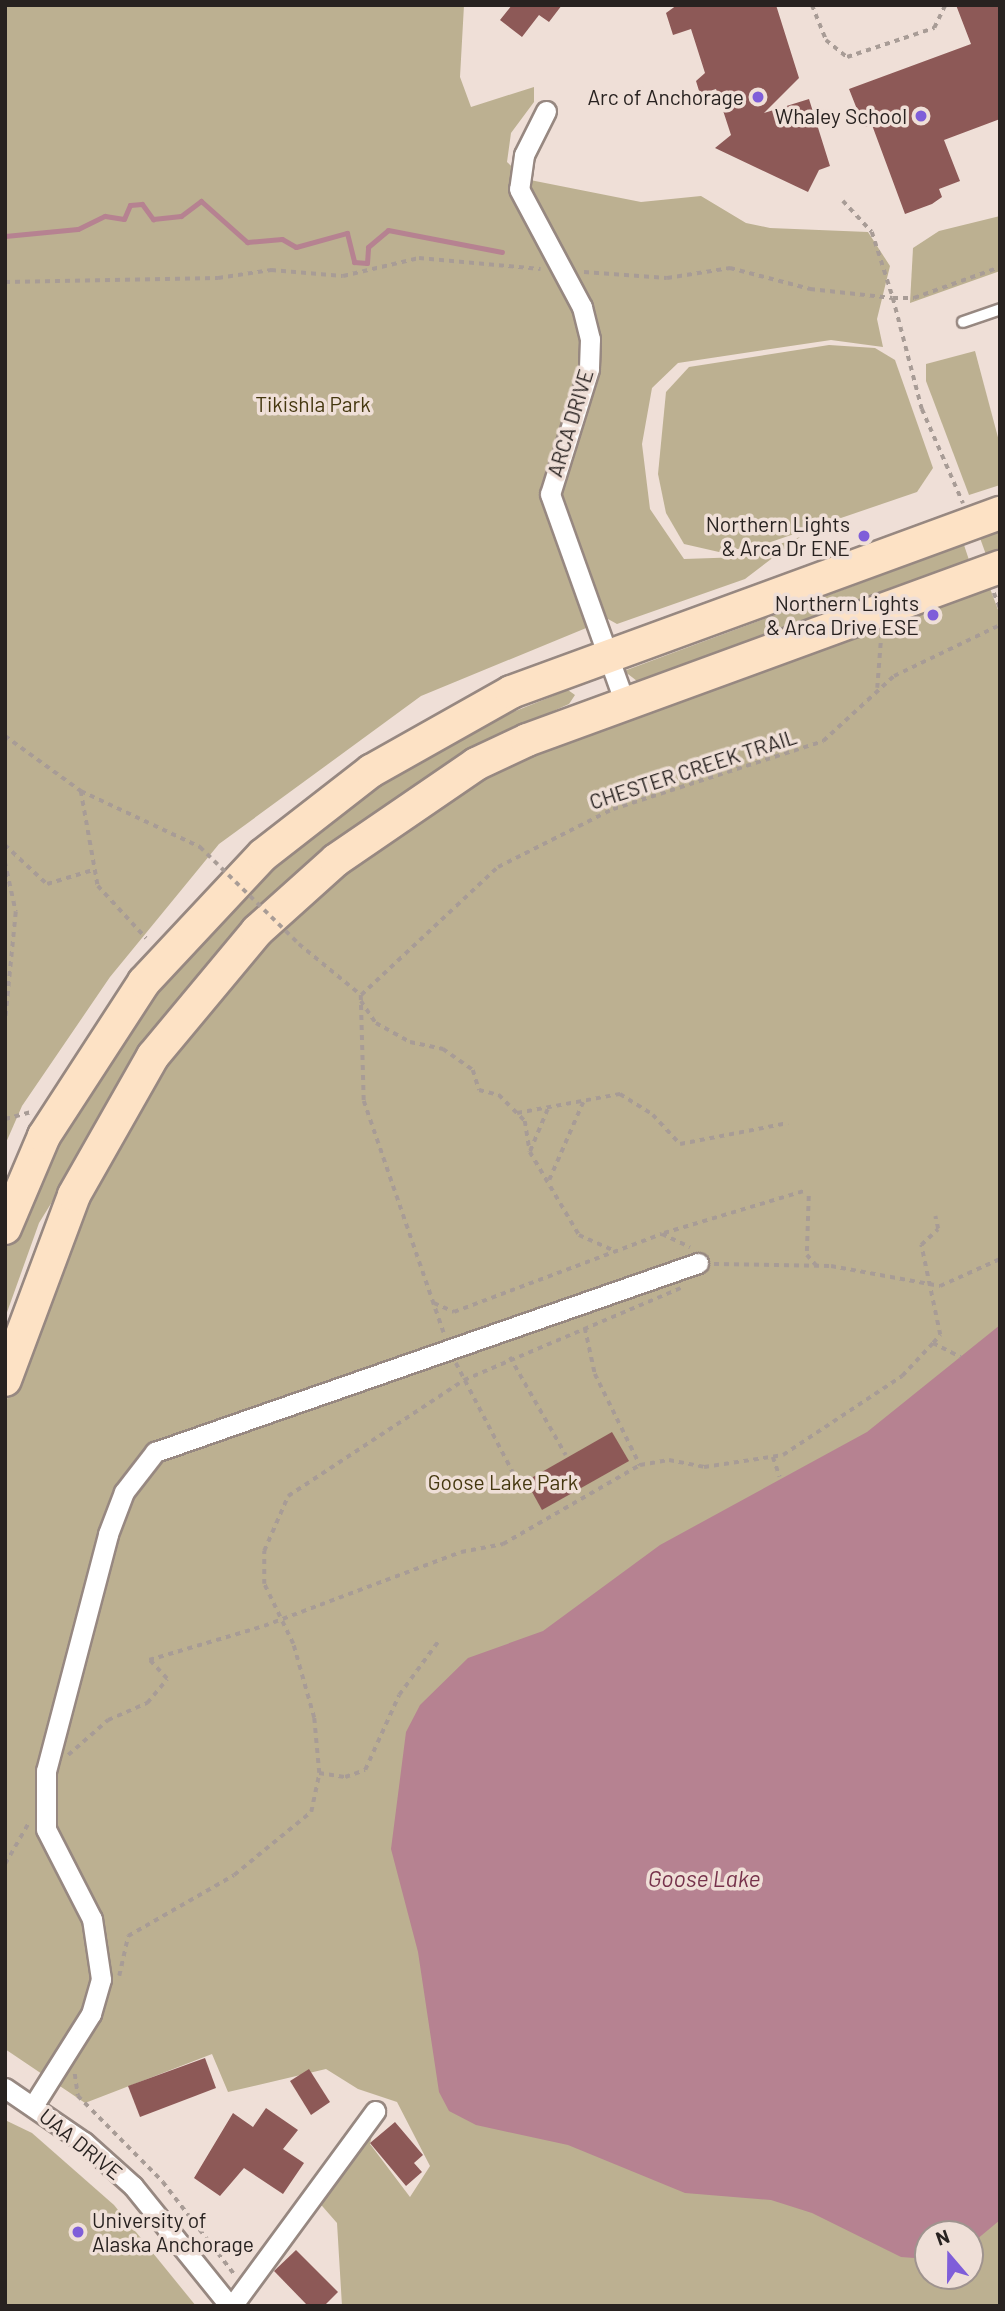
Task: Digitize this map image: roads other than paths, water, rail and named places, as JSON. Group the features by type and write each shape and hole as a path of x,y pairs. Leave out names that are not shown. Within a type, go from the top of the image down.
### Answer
{"main road":[{"path":"5,1228 44,1136 114,1023 182,937 263,855 361,778 437,729 607,654 1000,513"},
{"path":"5,1380 74,1195 153,1056 233,957 317,876 432,793 517,745 624,701 1000,567"}],"street":[{"name":"ARCA DRIVE","path":"546,111 522,160 519,189 582,307 589,369 550,494 624,701"},
{"path":"33,2106 91,2014 101,1979 92,1919 53,1850 43,1808 45,1783 108,1534 124,1492 155,1452 698,1264"},
{"name":"UAA DRIVE","path":"5,2088 33,2106 132,2186 231,2306"},
{"path":"231,2306 375,2110"}],"lane":[{"path":"963,322 1000,309"}],"water":[{"name":"Goose Lake","path":"1000,1325 1000,2220 984,2233 984,2220 914,2220 914,2258 901,2257 812,2213 771,2200 685,2193 568,2145 476,2125 449,2111 439,2092 418,1952 391,1849 406,1732 420,1705 468,1658 543,1631 660,1545 867,1432"}],"waterway":[{"path":"5,236 78,229 105,216 124,219 130,205 142,204 153,219 181,216 201,201 247,242 282,239 296,247 347,233 354,262 367,263 368,247 388,230 502,252"}],"place":[{"name":"Arc of Anchorage","path":"758,97"},
{"name":"Whaley School","path":"921,116"},
{"name":"Northern Lights & Arca Dr ENE","path":"864,536"},
{"name":"Northern Lights & Arca Drive ESE","path":"933,615"},
{"name":"University of Alaska Anchorage","path":"78,2232"}],"park label":[{"name":"Tikishla Park","path":"313,404"},
{"name":"Goose Lake Park","path":"503,1482"}]}
